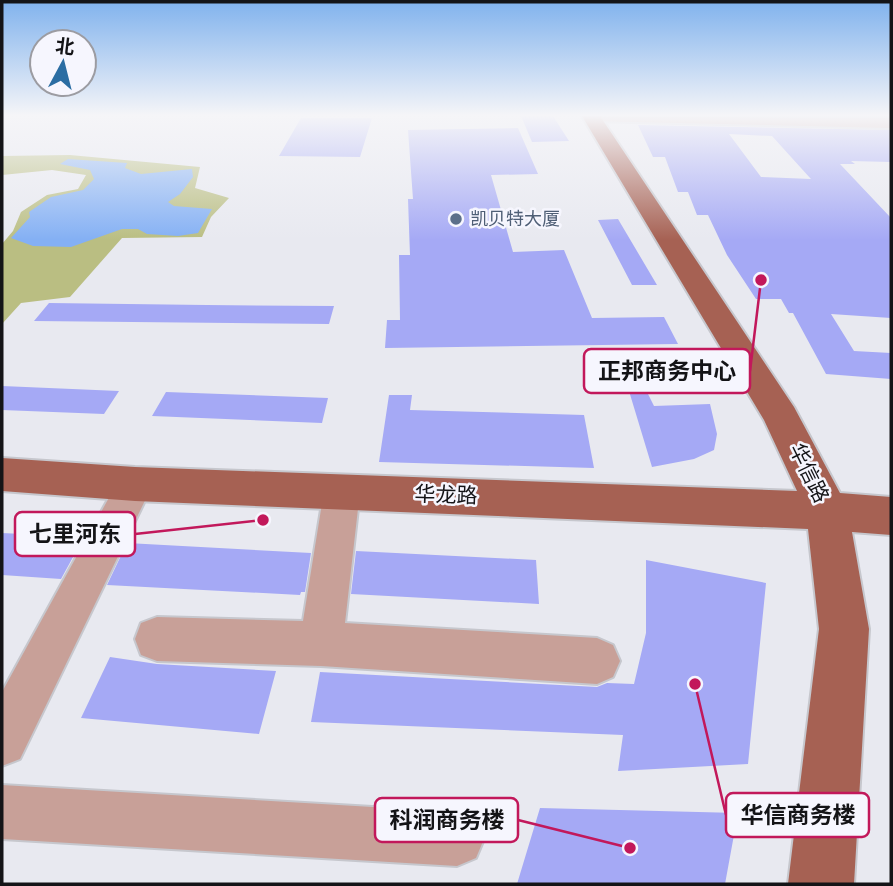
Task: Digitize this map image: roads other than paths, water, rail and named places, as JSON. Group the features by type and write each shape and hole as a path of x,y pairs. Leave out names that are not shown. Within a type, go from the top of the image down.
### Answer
{"main road":[{"name":"华信路","path":"617,157 781,417 827,511 844,629 821,884"},
{"name":"华龙路","path":"2,475 135,484 827,511 891,516"}],"street":[{"path":"2,741 135,484"},
{"path":"321,644 342,491"},
{"path":"157,639 321,644 597,661"},
{"path":"2,812 457,839"}],"water":[{"path":"68,159 127,163 125,168 141,174 192,169 193,177 180,194 168,202 174,206 212,209 198,233 178,236 122,229 71,247 33,246 11,238 30,217 29,212 51,197 83,190 94,179 90,170 60,164"}],"place":[{"name":"凯贝特大厦","path":"456,219"},
{"name":"正邦商务中心","path":"761,280"},
{"name":"七里河东","path":"263,520"},
{"name":"华信商务楼","path":"695,684"},
{"name":"科润商务楼","path":"630,848"}]}
